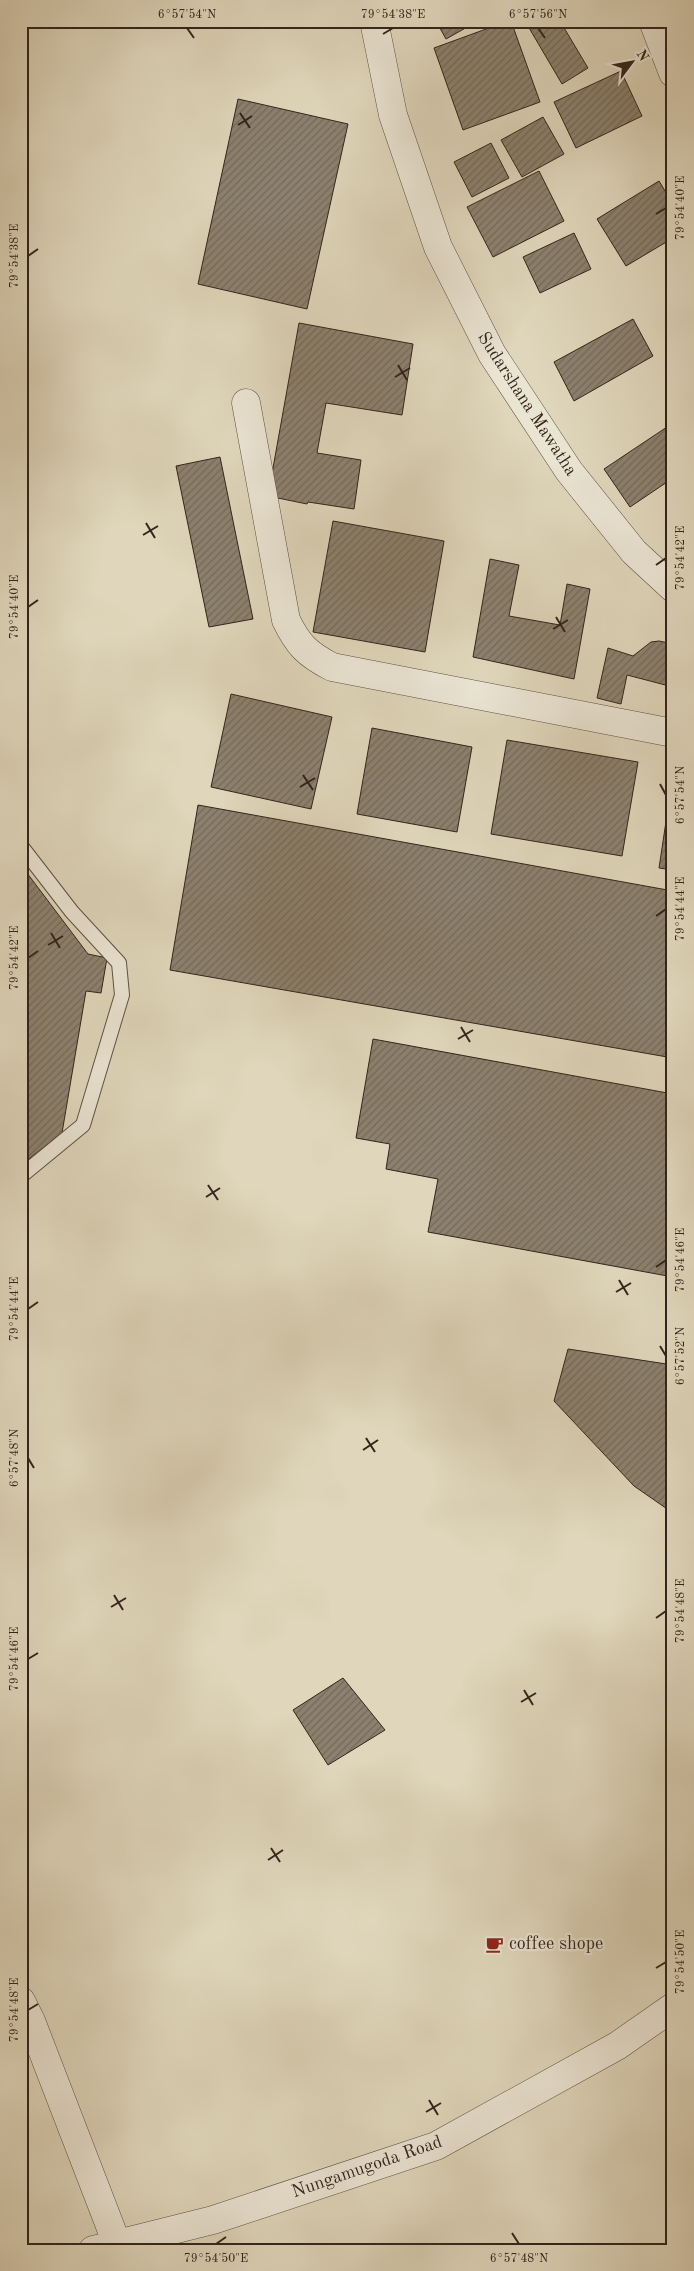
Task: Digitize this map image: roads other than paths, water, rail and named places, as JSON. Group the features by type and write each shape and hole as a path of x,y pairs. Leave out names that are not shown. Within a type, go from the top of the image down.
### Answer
{"street":[{"name":"Sudarshana Mawatha","path":"374,21 393,115 438,246 492,354 569,471 634,552 673,588"},
{"path":"653,21 673,73"},
{"path":"246,403 286,620 295,639 309,655 332,668 673,733"},
{"path":"21,2001 31,2021 105,2247"},
{"name":"Nungamugoda Road","path":"105,2247 213,2220 436,2146 617,2046 673,2008"}],"lane":[{"path":"21,846 72,912 119,962 122,996 83,1125 21,1176"}],"place":[{"name":"coffee shope","path":"495,1944"}]}
